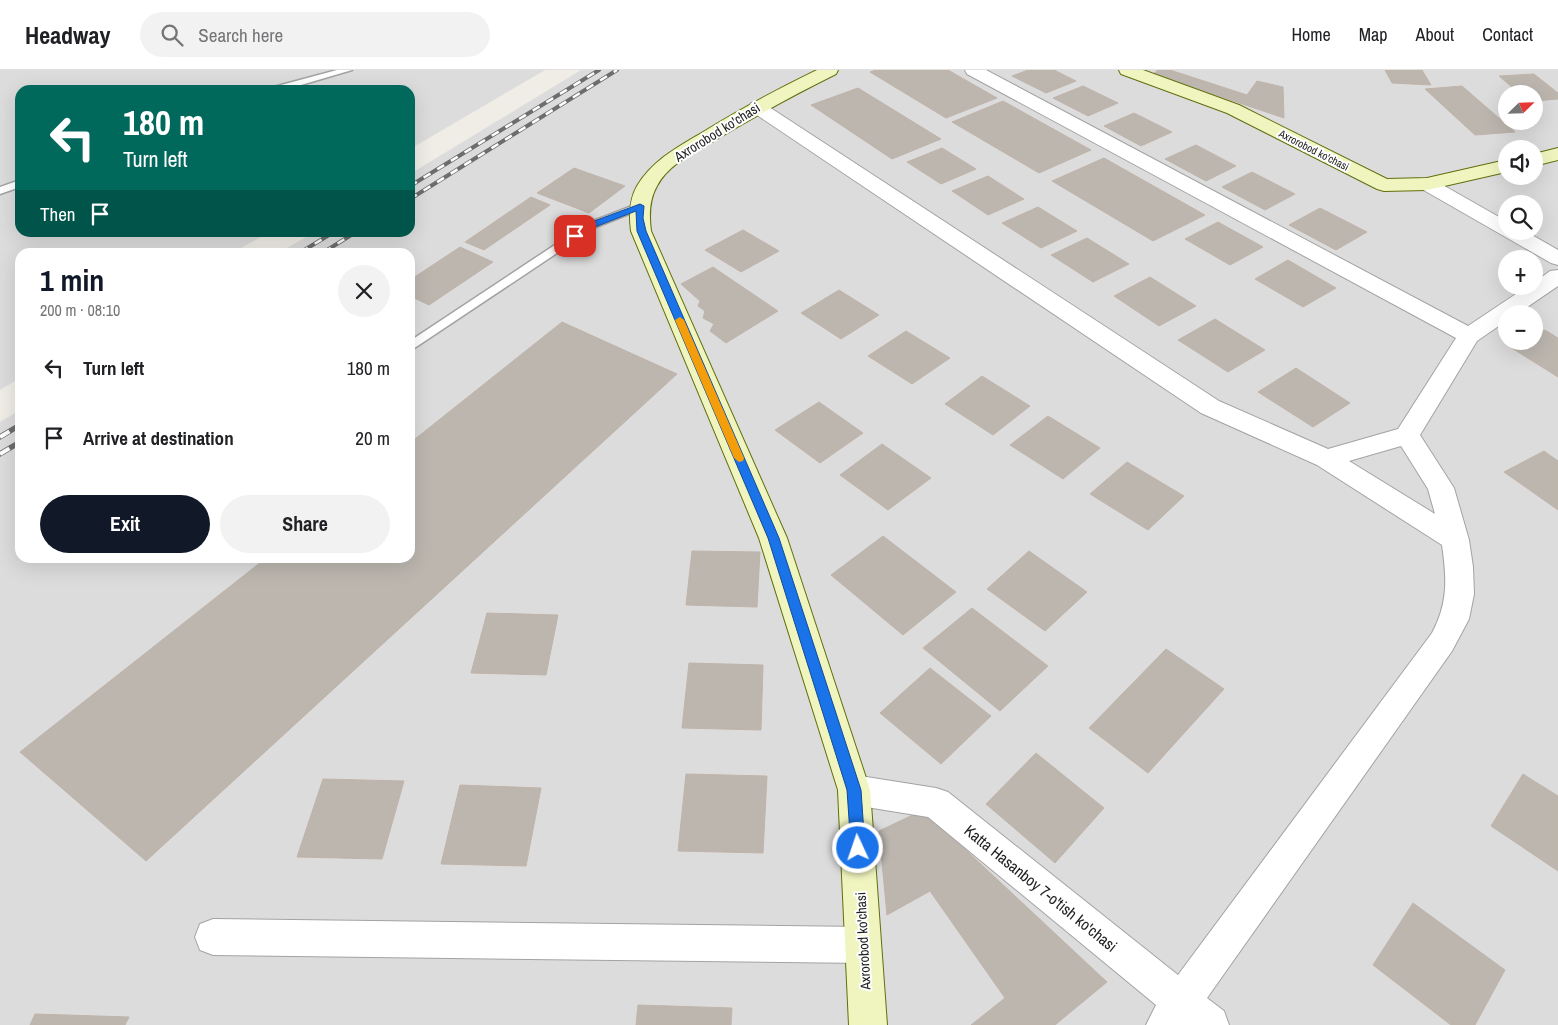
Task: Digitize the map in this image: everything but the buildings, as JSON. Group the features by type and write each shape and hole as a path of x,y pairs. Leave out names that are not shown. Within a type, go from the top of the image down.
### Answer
{"street":[{"name":"Axrorobod ko'chasi","path":"830,70 757,106 681,152 651,179 644,191 639,218 641,231 774,538 854,790 868,1025"},
{"path":"973,70 1469,336"},
{"name":"Axrorobod ko'chasi","path":"1127,70 1233,108 1384,185 1427,184 1498,168"},
{"path":"757,106 1210,408 1326,459 1455,540"},
{"path":"1543,158 1558,154"},
{"path":"1427,184 1498,224"},
{"path":"1525,240 1558,259"},
{"path":"1326,459 1407,435 1469,336 1558,276"},
{"path":"1173,1013 1442,642 1454,619 1460,594 1455,540 1441,488 1407,435"},
{"name":"Katta Hasanboy 7-o'tish ko'chasi","path":"854,790 936,803 1173,1013 1210,1025"},
{"path":"213,937 864,945"}],"lane":[{"path":"292,85 347,70"},
{"path":"0,191 15,185"},
{"path":"415,344 592,225 640,206"}],"shaded area":[{"path":"0,70 545,70 415,146 415,85 15,85 15,237 261,237 241,248 15,248 15,381 0,390"},
{"path":"581,70 1558,70 1558,1025 0,1025 0,422 15,413 15,563 415,563 415,248 287,248 306,237 415,237 415,171"}],"railway":[{"path":"415,183 599,70"},
{"path":"415,196 617,70"},
{"path":"308,248 326,237"},
{"path":"330,248 348,237"},
{"path":"0,437 15,428"},
{"path":"0,454 15,445"}],"slow traffic":[{"path":"680,320 739,458"}],"route":[{"path":"575,236 592,225 640,206 641,231 774,538 854,790 858,848"}]}
